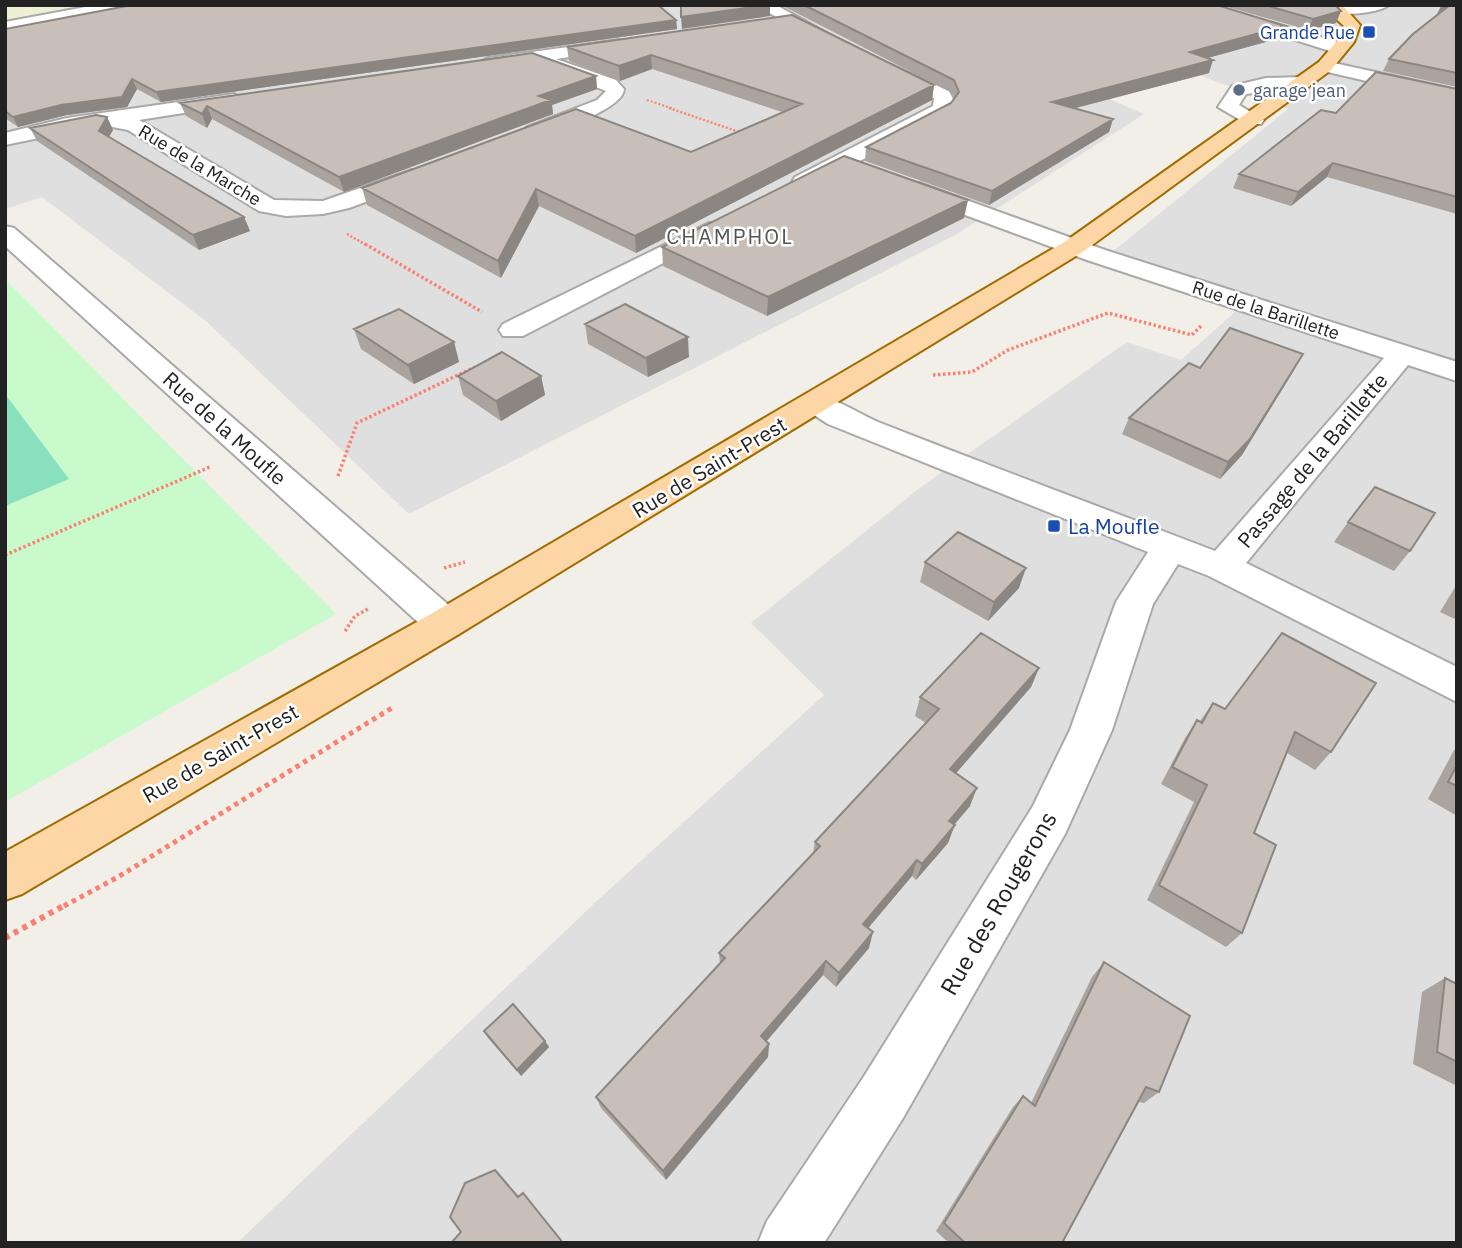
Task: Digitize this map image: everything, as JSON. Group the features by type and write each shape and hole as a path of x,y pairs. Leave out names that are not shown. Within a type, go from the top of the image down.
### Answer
{"main road":[{"name":"Rue de Saint-Prest","path":"5,877 445,624 1075,247 1254,120 1325,66 1352,25 1333,7"}],"street":[{"path":"5,27 123,5"},
{"path":"763,5 942,95 945,103 941,110 848,170 780,193"},
{"path":"1193,5 1339,48"},
{"path":"1333,7 1381,5"},
{"path":"765,24 794,21"},
{"path":"466,66 643,42"},
{"path":"514,138 604,104 615,94 615,89 609,84 533,57"},
{"path":"1325,66 1457,96"},
{"path":"1254,120 1228,107 1239,90 1266,83 1302,83"},
{"path":"5,139 88,121 250,98"},
{"name":"Rue de la Marche","path":"88,121 133,124 267,206 285,211 346,202 436,168"},
{"path":"894,186 998,230 1075,247"},
{"path":"513,330 732,218"},
{"name":"Rue de la Moufle","path":"5,233 445,624"},
{"name":"Rue de la Barillette","path":"1075,247 1457,372"},
{"name":"Passage de la Barillette","path":"1223,567 1402,354"},
{"path":"816,403 839,417 959,466 1223,567 1457,686"},
{"name":"Rue des Rougerons","path":"789,1243 883,1098 1049,820 1091,730 1135,602 1171,545"}],"path":[{"path":"615,94 632,94 746,134"},
{"path":"303,210 513,330 488,360 357,423 323,516"},
{"path":"932,375 972,372 1008,350 1108,313 1192,335 1231,298"},
{"path":"5,555 249,450"}],"shaded area":[{"path":"591,5 894,5 1144,114 957,234 409,514 207,322 42,197 5,209 5,84"},
{"path":"1016,5 1457,5 1457,1243 237,1243 600,898 824,695 751,623 921,487 1127,342 1181,360 1236,311 1111,253 1288,109"}],"green space":[{"path":"5,5 99,5 5,22"},
{"path":"5,279 336,614 5,802"},
{"path":"5,394 69,479 5,506"}],"building":[{"path":"132,5 658,5 676,20 156,92 132,79 122,97 61,105 13,117 5,111 5,29"},
{"path":"681,5 768,5 681,17"},
{"path":"804,5 1217,5 1285,26 1190,52 1213,60 1052,102 1113,119 992,191 866,147 951,103 959,92 954,80"},
{"path":"1265,5 1335,5 1341,11 1313,19"},
{"path":"1450,5 1457,5 1457,73 1389,59 1413,34"},
{"path":"792,15 934,85 635,236 536,189 498,261 362,188 576,109 691,152 802,104 651,55 619,66 567,47"},
{"path":"532,53 596,76 539,96 551,100 339,177 207,106 202,114 180,103"},
{"path":"1376,72 1457,89 1457,197 1333,163 1298,192 1239,174 1321,110 1336,113"},
{"path":"96,115 107,117 99,131 244,217 193,235 30,128"},
{"path":"844,156 968,200 768,297 662,247"},
{"path":"625,304 688,337 646,358 585,324"},
{"path":"399,309 454,342 408,365 354,329"},
{"path":"1230,328 1303,354 1250,439 1228,462 1129,418 1189,363 1200,368"},
{"path":"502,352 541,376 496,401 458,376"},
{"path":"1375,487 1435,513 1410,551 1348,522"},
{"path":"958,532 1026,568 994,602 925,562"},
{"path":"981,633 1039,668 950,769 977,788 949,821 955,825 922,864 917,860 863,924 873,932 839,973 826,961 761,1036 769,1044 663,1171 596,1097 725,958 719,953 820,846 815,842 939,709 920,697"},
{"path":"1282,633 1376,683 1331,752 1295,732 1254,833 1276,845 1242,933 1159,885 1207,785 1172,767 1197,720 1202,723 1213,703 1225,709"},
{"path":"1457,765 1457,786 1448,782"},
{"path":"1104,962 1190,1016 1159,1092 1146,1087 1062,1243 965,1243 944,1223 1023,1096 1035,1106"},
{"path":"1445,978 1457,984 1457,1062 1437,1052"},
{"path":"513,1004 545,1041 517,1070 484,1031"},
{"path":"495,1170 518,1197 523,1193 563,1243 451,1243 461,1232 450,1217 465,1183"}],"place":[{"name":"Grande Rue","path":"1369,32"},
{"name":"garage jean","path":"1239,90"},
{"name":"La Moufle","path":"1054,526"}],"district":[{"name":"CHAMPHOL","path":"730,236"}]}
